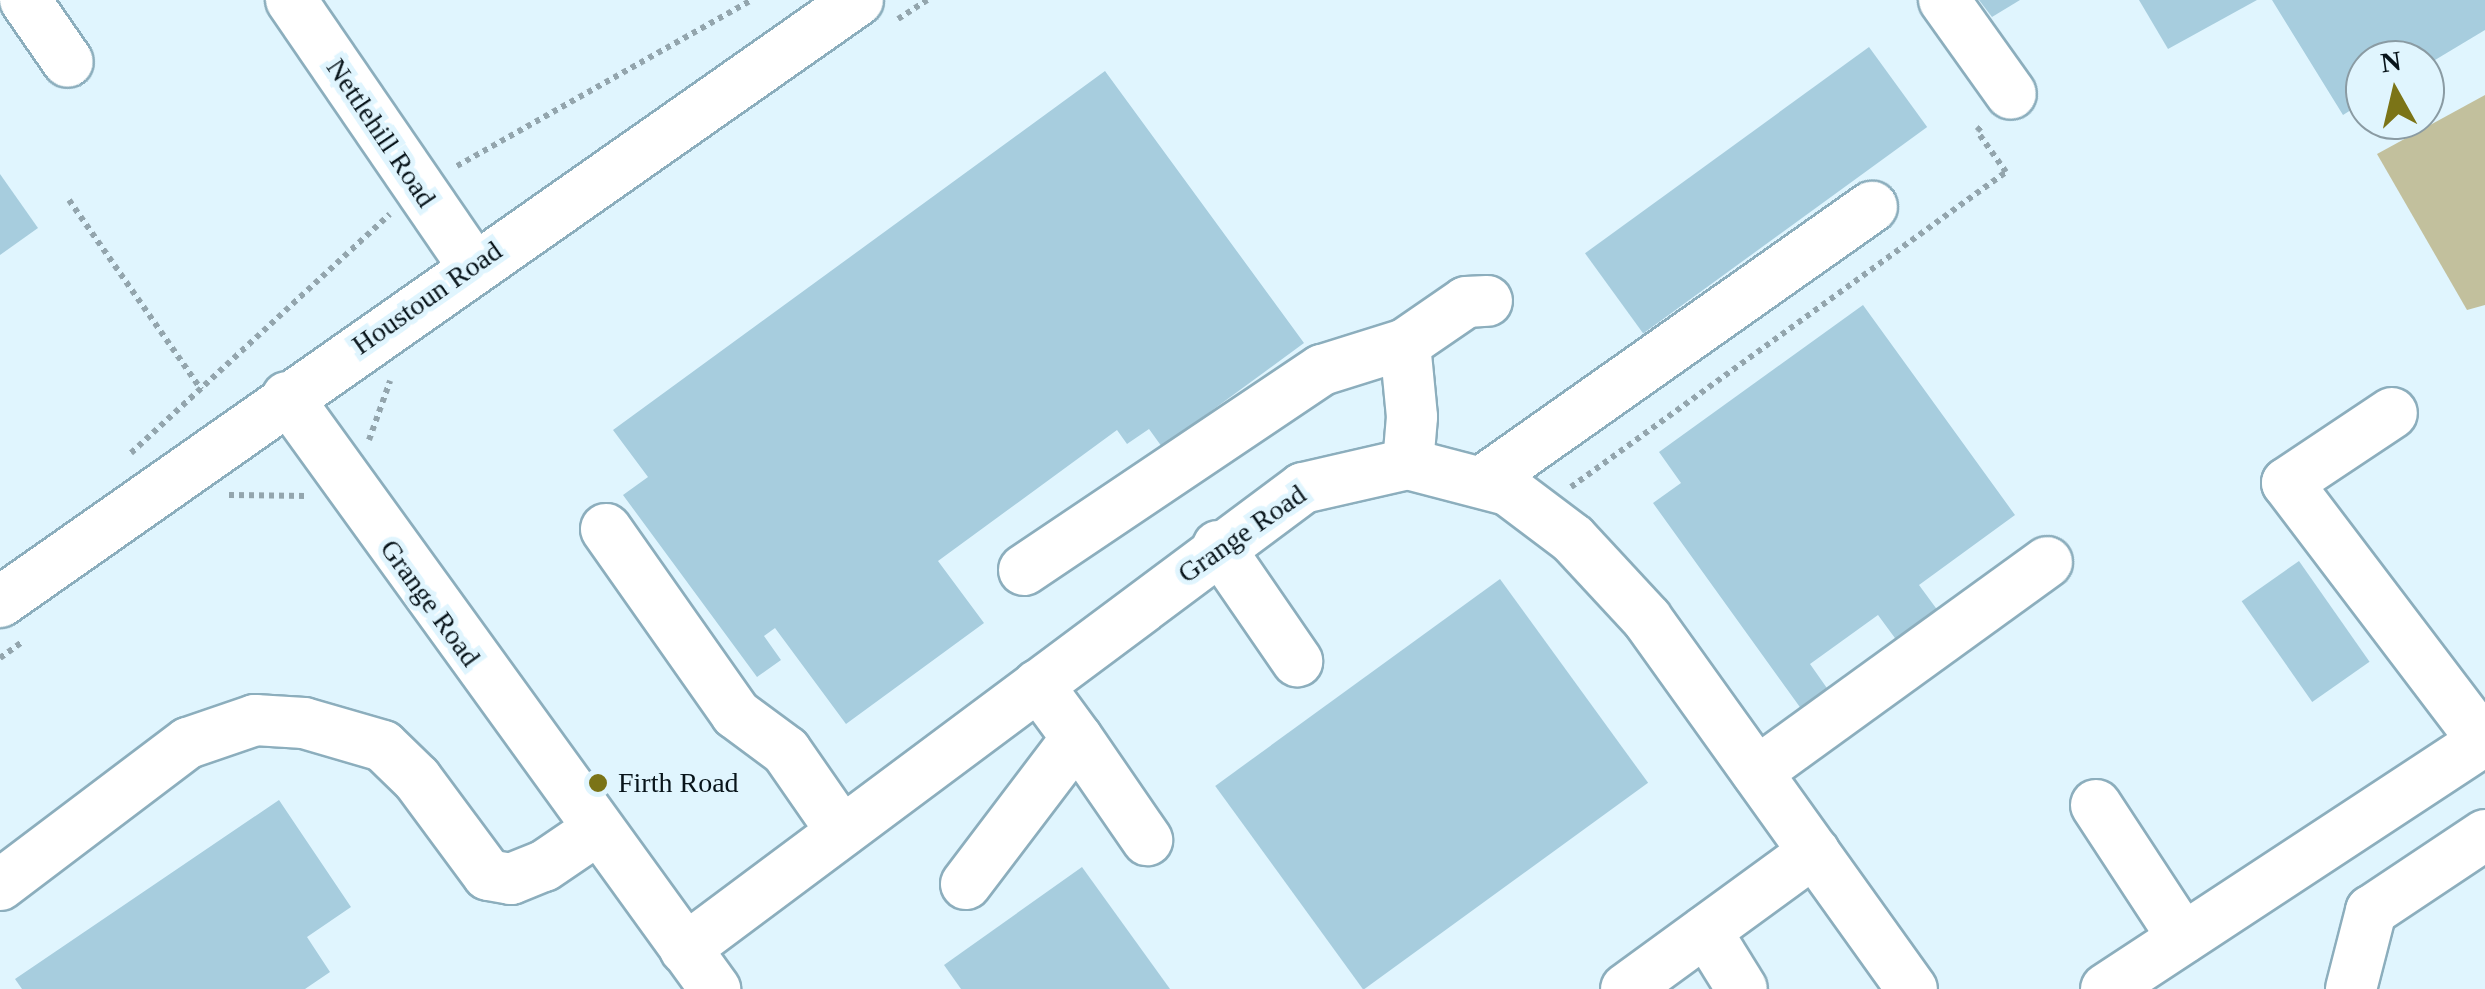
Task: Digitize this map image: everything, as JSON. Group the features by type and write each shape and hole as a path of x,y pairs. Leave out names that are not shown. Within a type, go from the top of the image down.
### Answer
{"street":[{"path":"24,0 68,62"},
{"name":"Nettlehill Road","path":"290,0 474,266"},
{"name":"Houstoun Road","path":"0,602 286,397 858,0"},
{"path":"1944,0 2011,94"},
{"path":"1483,482 1872,207"},
{"path":"1024,570 1322,370 1405,344 1466,302 1487,301"},
{"path":"1405,344 1412,416 1408,464"},
{"name":"Grange Road","path":"286,397 714,989"},
{"path":"2106,989 2484,741 2286,483 2392,412"},
{"name":"Grange Road","path":"686,950 1218,546 1303,488 1408,464 1483,482 1547,515 1573,539 1646,618 1912,989"},
{"path":"606,529 736,714 786,751 842,832"},
{"path":"1218,546 1297,661"},
{"path":"1757,772 2047,562"},
{"path":"1038,685 1147,840"},
{"path":"0,886 188,742 255,720 304,723 383,746 417,779 488,875 511,879 544,866 597,830"},
{"path":"966,884 1077,738"},
{"path":"2096,805 2183,938"},
{"path":"2350,989 2371,912 2485,835"},
{"path":"1626,989 1814,852"},
{"path":"1706,931 1742,989"}],"path":[{"path":"119,464 418,189 752,0"},
{"path":"69,200 201,389"}],"shaded area":[{"path":"2485,95 2485,305 2467,310 2377,154 2403,140 2445,140 2445,117"}],"building":[{"path":"1979,0 2020,0 1992,17"},
{"path":"2139,0 2257,0 2168,49"},
{"path":"2272,0 2485,0 2485,30 2445,54 2445,40 2345,40 2343,115"},
{"path":"1869,47 1927,127 1643,333 1585,253"},
{"path":"1105,71 1304,343 1162,447 1149,429 1127,444 1117,430 938,561 984,623 846,724 775,628 764,636 781,660 757,677 623,495 648,477 613,430"},
{"path":"0,174 38,228 0,255"},
{"path":"1863,305 2015,515 1919,585 1944,619 1903,649 1878,615 1810,664 1829,691 1802,710 1653,503 1681,483 1659,452"},
{"path":"2299,561 2370,662 2312,702 2242,601"},
{"path":"1500,579 1648,783 1364,989 1215,786"},
{"path":"279,800 351,907 307,937 330,972 305,989 22,989 15,979"},
{"path":"1082,867 1170,989 961,989 944,965"}],"place":[{"name":"Firth Road","path":"598,783"}]}
